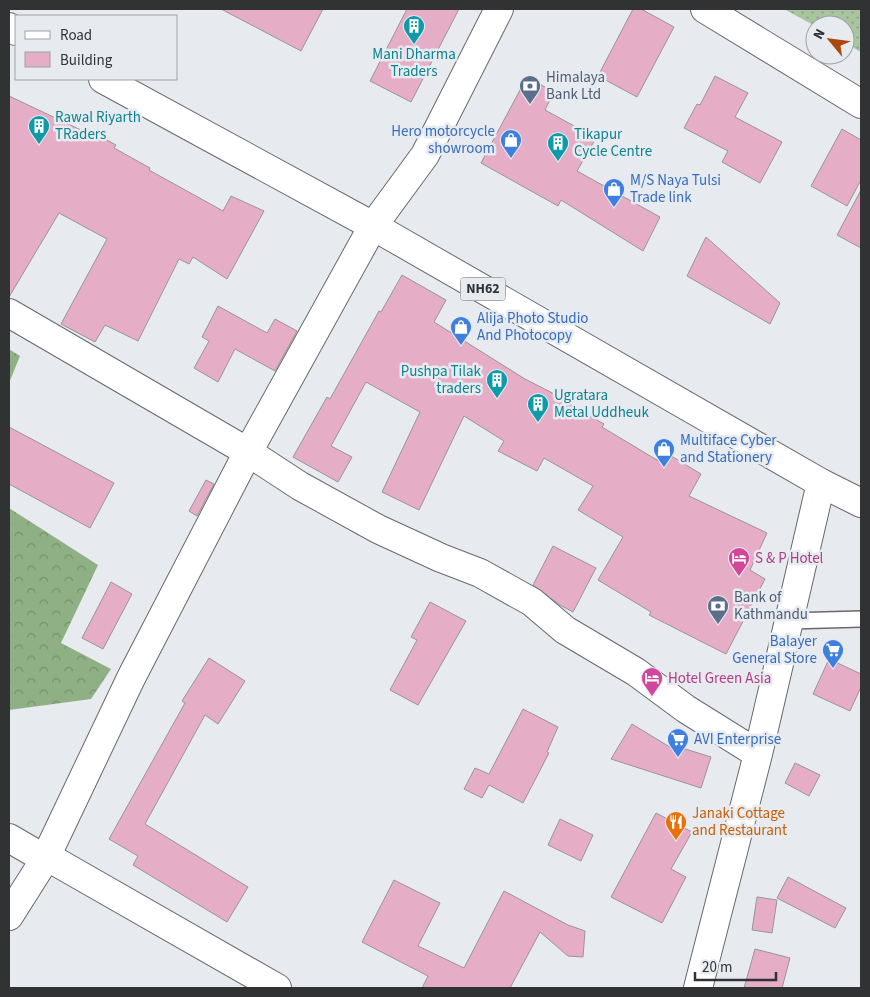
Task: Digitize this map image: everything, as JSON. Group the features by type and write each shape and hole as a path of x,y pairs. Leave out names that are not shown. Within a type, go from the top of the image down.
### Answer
{"street":[{"path":"9,916 46,859 131,678 248,452 373,226 425,155 499,9"},
{"path":"705,9 861,104"},
{"name":"NH62","path":"105,80 373,226 821,483 861,502"},
{"path":"9,313 248,452 300,486 378,528 440,558 480,573 532,602 565,630 636,672 686,709 758,754"},
{"path":"698,988 758,754 821,483"},
{"path":"9,838 46,859 53,860 277,988"}],"lane":[{"path":"789,621 861,619"}],"green space":[{"path":"784,9 861,9 861,52 855,49 855,15 805,15 805,21"},
{"path":"9,349 20,356 9,383"},
{"path":"9,508 98,565 61,643 111,669 91,699 9,710"}],"building":[{"path":"221,9 323,9 301,51"},
{"name":"Mani Dharma Traders","path":"407,9 459,9 411,102 370,81"},
{"path":"633,9 641,9 674,27 637,97 598,76"},
{"path":"715,76 748,93 735,117 782,142 760,183 722,162 728,151 684,128 697,104 700,105"},
{"path":"527,77 554,92 545,110 596,138 577,171 660,217 643,251 561,200 558,206 481,163"},
{"path":"9,96 83,131 85,128 116,145 114,148 150,168 149,170 223,211 231,196 264,211 227,279 193,257 189,264 179,259 138,341 105,325 95,342 61,324 107,239 59,213 9,297"},
{"path":"842,129 861,140 861,180 847,206 811,186"},
{"path":"861,190 861,248 837,235"},
{"path":"706,237 780,303 770,324 687,276"},
{"path":"402,275 446,300 434,322 525,379 572,403 571,405 604,424 602,427 662,463 668,454 701,474 689,496 767,533 750,570 765,579 726,654 649,615 651,612 598,580 623,537 578,510 593,486 544,458 537,471 498,451 504,441 464,416 419,510 382,492 420,412 366,382 331,446 352,457 338,482 293,457 327,397 330,399 379,311 381,312"},
{"path":"218,306 267,333 275,319 297,331 275,371 235,349 218,382 194,368 209,341 202,337"},
{"path":"9,427 114,483 90,528 9,484"},
{"path":"206,480 214,484 197,516 189,511"},
{"path":"553,546 596,568 573,612 533,585"},
{"path":"111,582 132,594 103,649 82,638"},
{"path":"430,602 466,621 418,705 390,690 417,640 411,637"},
{"path":"209,658 245,681 218,724 205,715 145,824 248,887 227,922 133,865 138,856 109,839 185,703 182,701"},
{"path":"829,659 861,674 861,687 850,711 813,694"},
{"path":"523,709 558,727 547,752 549,753 523,803 489,785 482,798 464,789 475,768 489,774"},
{"path":"632,724 678,752 679,747 711,757 701,788 611,759"},
{"path":"795,763 820,775 809,796 785,783"},
{"path":"656,813 692,832 671,869 686,877 662,923 611,897"},
{"path":"560,819 593,835 581,861 548,845"},
{"path":"788,877 846,908 835,928 777,898"},
{"path":"394,880 440,903 418,946 464,968 504,891 568,925 585,931 583,957 568,956 540,932 510,988 422,988 428,976 362,942"},
{"path":"757,897 777,900 772,933 752,930"},
{"path":"755,949 790,958 782,988 744,988"}],"place":[{"name":"Mani Dharma Traders","path":"414,45"},
{"name":"Himalaya Bank Ltd","path":"530,105"},
{"name":"Rawal Riyarth TRaders","path":"39,145"},
{"name":"Hero motorcycle showroom","path":"511,159"},
{"name":"Tikapur Cycle Centre","path":"558,162"},
{"name":"M/S Naya Tulsi Trade link","path":"614,208"},
{"name":"Alija Photo Studio And Photocopy","path":"461,346"},
{"name":"Pushpa Tilak traders","path":"497,399"},
{"name":"Ugratara Metal Uddheuk","path":"538,423"},
{"name":"Multiface Cyber and Stationery","path":"664,468"},
{"name":"S & P Hotel","path":"739,577"},
{"name":"Bank of Kathmandu","path":"718,625"},
{"name":"Balayer General Store","path":"833,669"},
{"name":"Hotel Green Asia","path":"652,697"},
{"name":"AVI Enterprise","path":"678,758"},
{"name":"Janaki Cottage and Restaurant","path":"676,841"}]}
